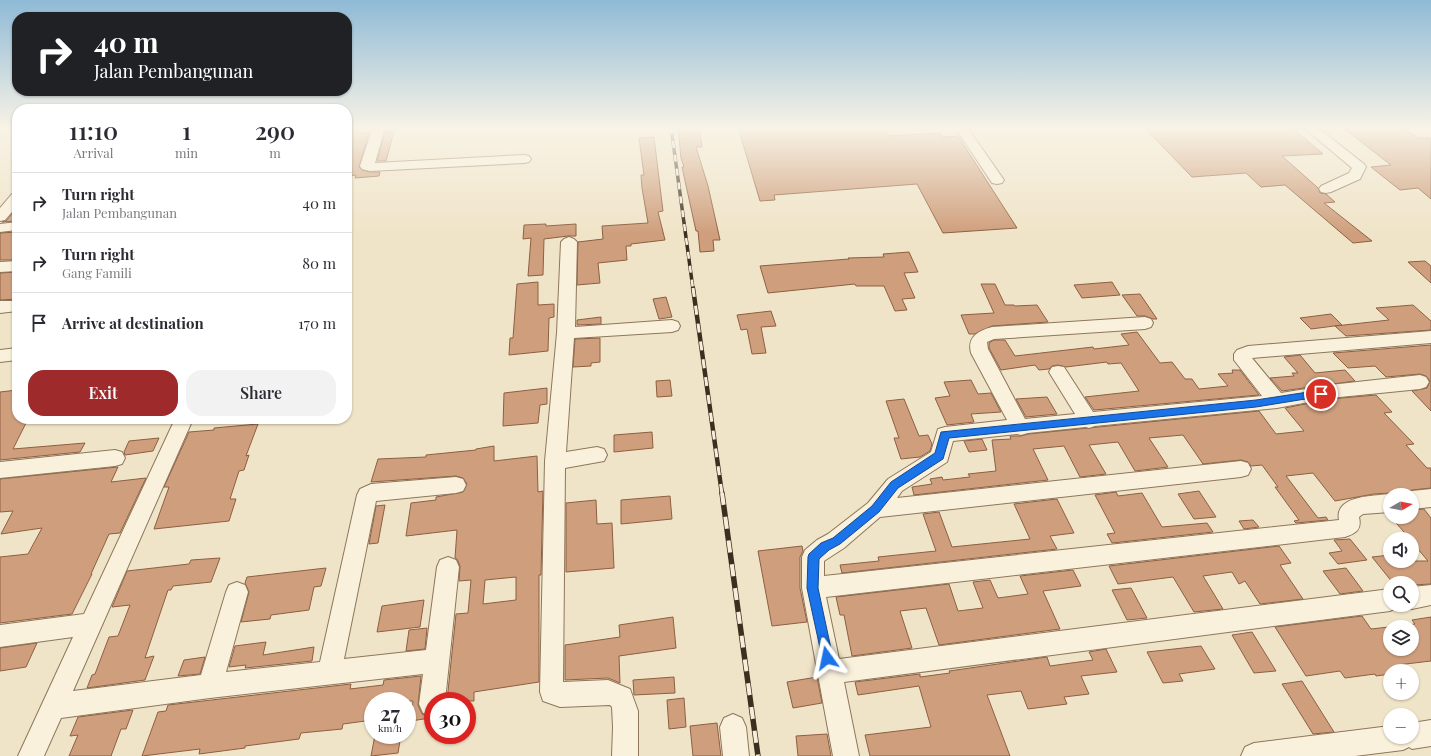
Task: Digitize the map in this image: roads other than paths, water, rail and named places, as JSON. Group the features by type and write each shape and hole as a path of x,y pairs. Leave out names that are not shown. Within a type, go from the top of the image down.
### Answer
{"street":[{"path":"369,162 367,166 370,167 474,162"},
{"path":"984,162 996,180"},
{"path":"1326,189 1355,176 1359,167 1353,162"},
{"path":"0,202 12,189"},
{"path":"0,217 12,203"},
{"path":"0,228 12,227"},
{"path":"569,242 566,333 555,461 551,675 552,692 560,695 608,692 616,694 622,699 625,708 625,756"},
{"path":"0,267 12,266"},
{"path":"0,307 12,306"},
{"path":"1021,428 980,353 978,346 979,341 984,336 992,333 1145,323"},
{"path":"566,333 672,326"},
{"path":"1277,401 1243,360 1243,354 1248,352 1431,337"},
{"path":"0,356 12,355"},
{"path":"1058,372 1089,421"},
{"path":"846,756 812,588 813,557 825,547 836,541 875,509 895,485 940,456 945,434 1021,428 1277,401 1294,397 1420,382"},
{"path":"31,756 182,424"},
{"path":"555,461 597,455"},
{"path":"0,470 115,458"},
{"path":"875,509 1241,470"},
{"path":"329,674 367,495 370,493 456,485"},
{"path":"1419,499 1431,498"},
{"path":"812,588 1345,528 1350,524 1348,513 1355,508 1383,504"},
{"path":"433,692 448,567"},
{"path":"210,686 237,592"},
{"path":"1419,597 1431,595"},
{"path":"830,672 1383,601"},
{"path":"0,636 91,624"},
{"path":"54,706 210,686 436,661"},
{"path":"733,727 736,756"},
{"path":"1419,735 1431,733"},
{"path":"1254,756 1383,740"}],"railway":[{"path":"676,162 693,289"},
{"path":"693,288 722,494"},
{"path":"722,493 758,756"}]}
